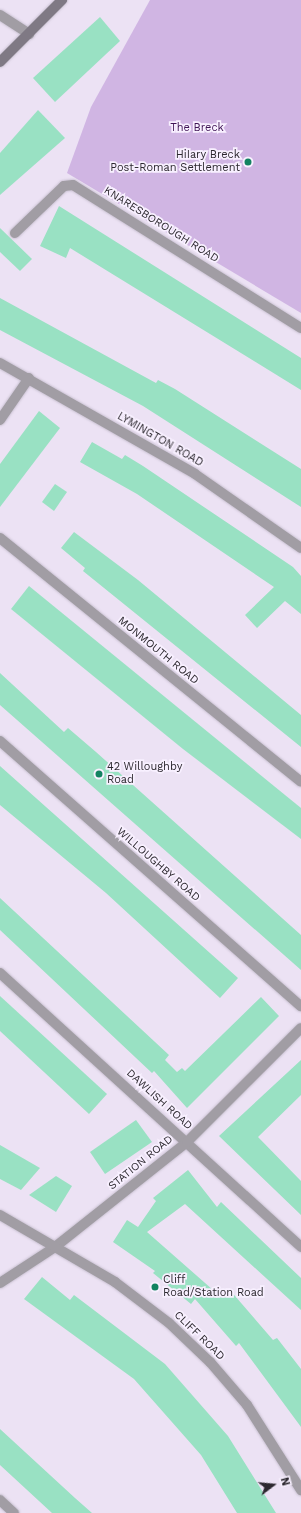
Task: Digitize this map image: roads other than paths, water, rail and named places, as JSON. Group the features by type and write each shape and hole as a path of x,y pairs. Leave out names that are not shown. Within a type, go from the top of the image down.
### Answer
{"main road":[{"path":"0,62 62,0"}],"street":[{"path":"0,15 29,34"},
{"name":"KNARESBOROUGH ROAD","path":"15,233 64,186 73,185 301,328"},
{"name":"LYMINGTON ROAD","path":"0,363 29,378 195,474 301,548"},
{"path":"0,420 29,378"},
{"name":"MONMOUTH ROAD","path":"0,538 301,782"},
{"name":"WILLOUGHBY ROAD","path":"0,741 301,1006"},
{"name":"DAWLISH ROAD","path":"0,973 301,1247"},
{"name":"STATION ROAD","path":"0,1283 55,1248 187,1142 301,1028"},
{"name":"CLIFF ROAD","path":"0,1215 115,1282 169,1323 210,1362 247,1405 301,1490"},
{"path":"0,1500 14,1513"}],"place":[{"name":"HiIary Breck Post-Roman Settlement","path":"248,162"},
{"name":"42 Willoughby Road","path":"99,774"},
{"name":"Cliff Road/Station Road","path":"155,1287"}],"park label":[{"name":"The Breck","path":"197,128"}]}
